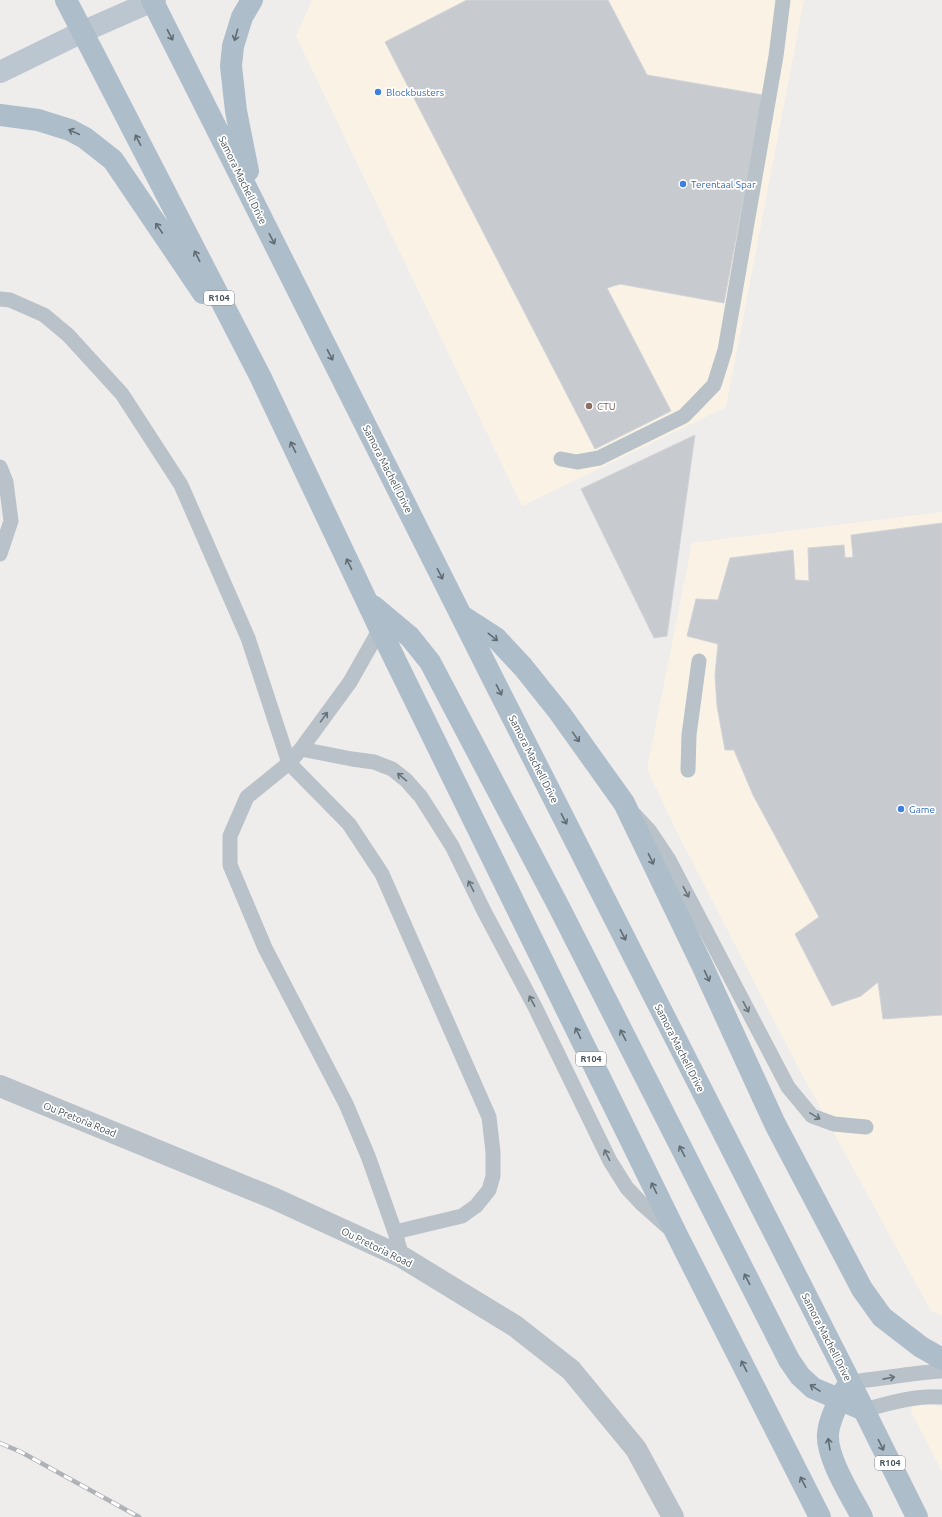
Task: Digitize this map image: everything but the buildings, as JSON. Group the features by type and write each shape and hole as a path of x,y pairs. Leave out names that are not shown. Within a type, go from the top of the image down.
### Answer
{"main road":[{"name":"R104","path":"66,0 260,376 380,629 678,1237 820,1517"},
{"path":"0,72 82,32 153,0"},
{"name":"Samora Machell Drive","path":"153,0 461,615 917,1517"},
{"path":"252,0 242,17 233,46 231,66 236,111 254,202"},
{"path":"0,115 38,120 70,130 85,138 113,160 260,376"},
{"path":"366,600 410,637 430,662 559,907 788,1360 800,1376 813,1388 864,1410"},
{"path":"461,615 496,638 523,667 559,712 624,803 702,965 774,1124 862,1289 882,1317 921,1347 942,1359"},
{"path":"850,1382 835,1409 828,1434 831,1457 862,1517"}],"street":[{"name":"Ou Pretoria Road","path":"0,1086 273,1198 402,1257 515,1326 571,1370 636,1449 673,1517"}],"lane":[{"path":"561,459 577,462 599,458 684,416 714,384 726,342 776,56 783,0"},
{"path":"0,299 10,300 44,316 68,336 122,394 180,486 248,638 289,763 349,824 382,874 489,1117 493,1152 493,1176 489,1190 476,1206 462,1216 395,1232"},
{"path":"0,467 6,482 11,521 0,554"},
{"path":"380,629 350,682 301,748 289,763 246,797 230,836 230,865 265,948 346,1104 368,1156 395,1232 402,1257"},
{"path":"688,770 689,735 699,661"},
{"path":"301,748 345,758 374,762 392,769 406,780 421,797 452,846 482,907 535,1007 610,1161 627,1188 642,1205 678,1237"},
{"path":"624,803 649,830 669,860 788,1087 812,1116 834,1124 866,1127"},
{"path":"850,1382 883,1379 915,1372 942,1371"},
{"path":"864,1410 905,1400 930,1396 942,1396"}],"shaded area":[{"path":"312,0 804,0 726,407 522,506 296,36"},
{"path":"942,512 942,1315 931,1311 797,1065 678,834 647,769 692,543"},
{"path":"913,1402 942,1407 942,1472 911,1411"}],"railway":[{"path":"0,1443 21,1452 139,1517"}],"place":[{"name":"Blockbusters","path":"378,92"},
{"name":"Terentaal Spar","path":"683,184"},
{"name":"CTU","path":"589,406"},
{"name":"Game","path":"901,809"}]}
